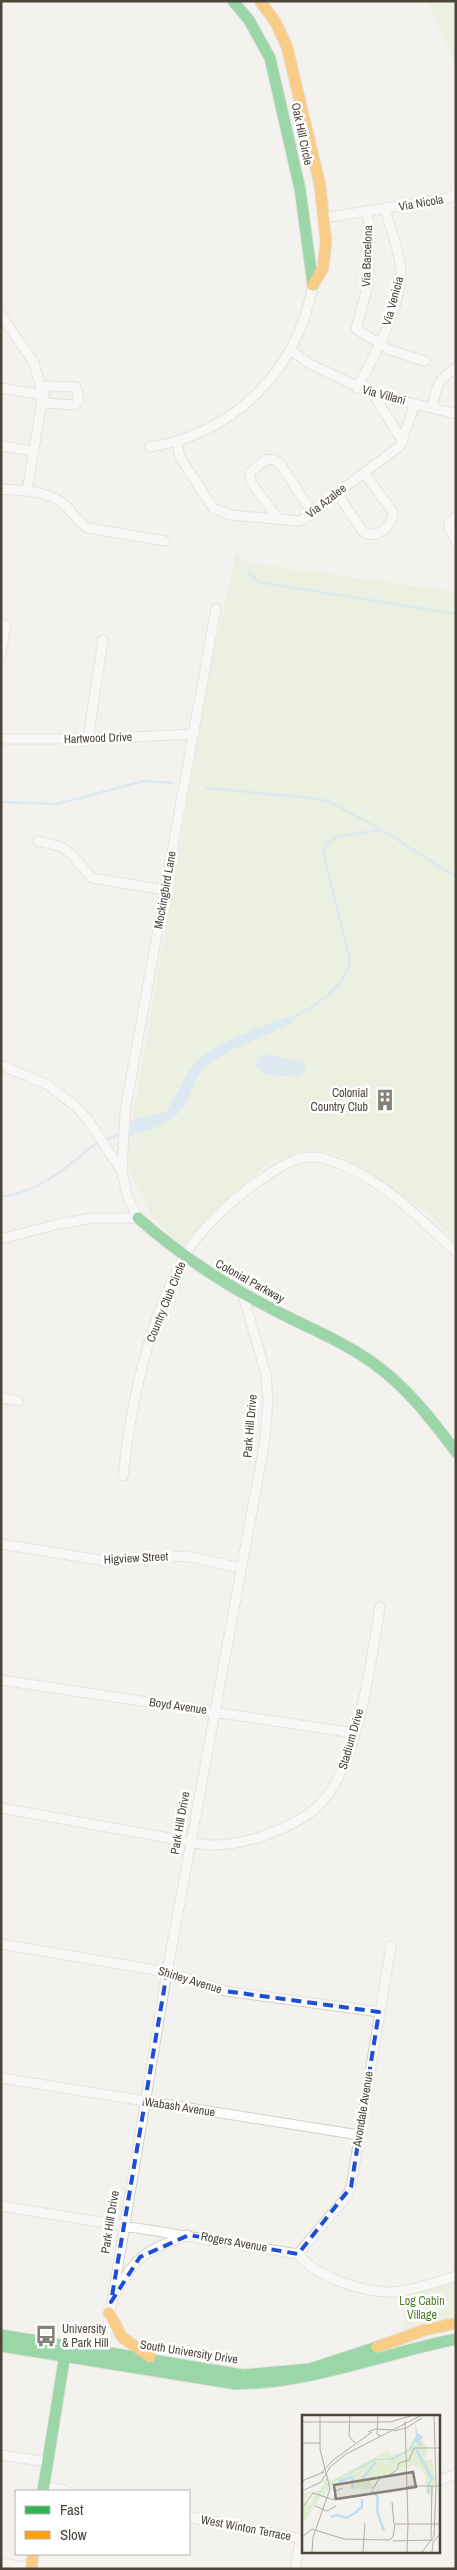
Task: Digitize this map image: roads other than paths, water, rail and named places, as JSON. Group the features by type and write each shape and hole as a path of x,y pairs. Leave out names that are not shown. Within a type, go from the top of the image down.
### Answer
{"street":[{"name":"Oak Hill Circle","path":"150,446 177,442 208,429 243,406 276,374 303,326 313,285 301,197 270,58 249,20 232,1"},
{"name":"Oak Hill Circle","path":"260,1 276,24 294,68 324,218 324,264 321,274 313,285"},
{"name":"Via Nicola","path":"324,218 449,198 456,194"},
{"name":"Via Venicia","path":"357,388 381,345 398,289 401,272 385,209"},
{"name":"Via Barcelona","path":"366,211 369,222 368,285 356,329 381,345"},
{"path":"1,315 34,363 43,395 46,403 75,405 80,396 76,387 48,386 43,395 27,491"},
{"path":"381,345 425,361"},
{"name":"Via Villani","path":"291,350 308,363 357,388 373,394 456,414"},
{"path":"432,408 438,384 442,377 456,368"},
{"path":"61,386 61,405"},
{"path":"1,388 43,395"},
{"path":"373,394 402,442"},
{"name":"Via Azalee","path":"177,442 183,462 208,500 219,511 230,515 299,521 313,514 337,493 391,454 402,442 415,404"},
{"path":"1,446 33,450"},
{"path":"279,520 251,482 250,472 266,460 274,459 281,465 313,514"},
{"path":"337,493 363,532 369,535 377,535 389,524 393,512 364,473"},
{"path":"1,489 44,494 60,501 80,523 88,528 165,541"},
{"path":"456,516 449,524 456,542"},
{"name":"Mockingbird Lane","path":"122,1172 122,1132 216,609"},
{"path":"1,654 6,625"},
{"path":"88,740 102,640"},
{"name":"Hartwood Drive","path":"1,739 88,740 194,734"},
{"path":"38,842 62,847 72,855 92,878 165,890"},
{"path":"1,1065 34,1077 59,1092 88,1121 122,1172 127,1195 138,1218 92,1218 59,1224 1,1239"},
{"name":"Country Club Circle","path":"123,1476 127,1436 144,1358 157,1318 184,1258 206,1228 247,1190 291,1161 311,1157 321,1158 364,1174 415,1214 456,1252"},
{"name":"Colonial Parkway","path":"138,1218 184,1258 242,1292 326,1335 373,1363 414,1401 456,1452"},
{"name":"Park Hill Drive","path":"103,2357 144,2101 264,1446 268,1401 261,1354 245,1310 242,1292"},
{"path":"1,1398 18,1401"},
{"name":"Higview Street","path":"1,1544 106,1561 186,1556 241,1568"},
{"name":"Stadium Drive","path":"1,1808 191,1841 225,1845 247,1842 304,1818 323,1801 341,1775 354,1733 380,1607"},
{"name":"Boyd Avenue","path":"1,1680 354,1733"},
{"name":"Shirley Avenue","path":"1,1944 167,1972 225,1991 379,2012"},
{"name":"Avondale Avenue","path":"298,2254 348,2196 391,1946"},
{"name":"Wabash Avenue","path":"1,2078 359,2135"},
{"name":"Rogers Avenue","path":"1,2206 298,2254 306,2263 337,2280 372,2289 392,2292 456,2276"},
{"path":"157,2360 129,2344 122,2337 110,2308 123,2278 140,2257 160,2245 189,2235"},
{"name":"South University Drive","path":"103,2357 157,2360 230,2374 282,2373 335,2362 416,2331 456,2323"},
{"name":"South University Drive","path":"1,2335 236,2384 274,2384 313,2378 404,2349 456,2338"},
{"name":"South University Drive","path":"1,2346 66,2350"},
{"path":"44,2489 66,2350"},
{"path":"1,2455 48,2462"},
{"path":"440,2480 456,2474"},
{"name":"West Winton Terrace","path":"190,2517 302,2539"},
{"path":"294,2569 302,2539"},
{"path":"1,2563 31,2568 33,2555"}],"water":[{"path":"289,1016 292,1023 233,1050 204,1069 186,1103 175,1116 161,1125 128,1137 131,1120 166,1112 187,1073 210,1051 237,1037"},
{"path":"264,1055 302,1061 306,1068 301,1075 271,1075 260,1071 256,1067 257,1058"}],"waterway":[{"path":"249,572 258,582 456,614"},
{"path":"1,802 57,804 144,781 173,783"},
{"path":"206,788 301,797"},
{"path":"306,797 328,801 382,830"},
{"path":"288,1020 327,996 342,979 350,959 323,852 328,843 338,836 382,830 456,877"},
{"path":"105,1140 121,1134"},
{"path":"1,1196 14,1194 39,1185 63,1170 100,1142"}],"place":[{"name":"Colonial Country Club","path":"385,1100"},
{"name":"University & Park Hill","path":"46,2336"}],"park label":[{"name":"Log Cabin Village","path":"422,2308"}]}
